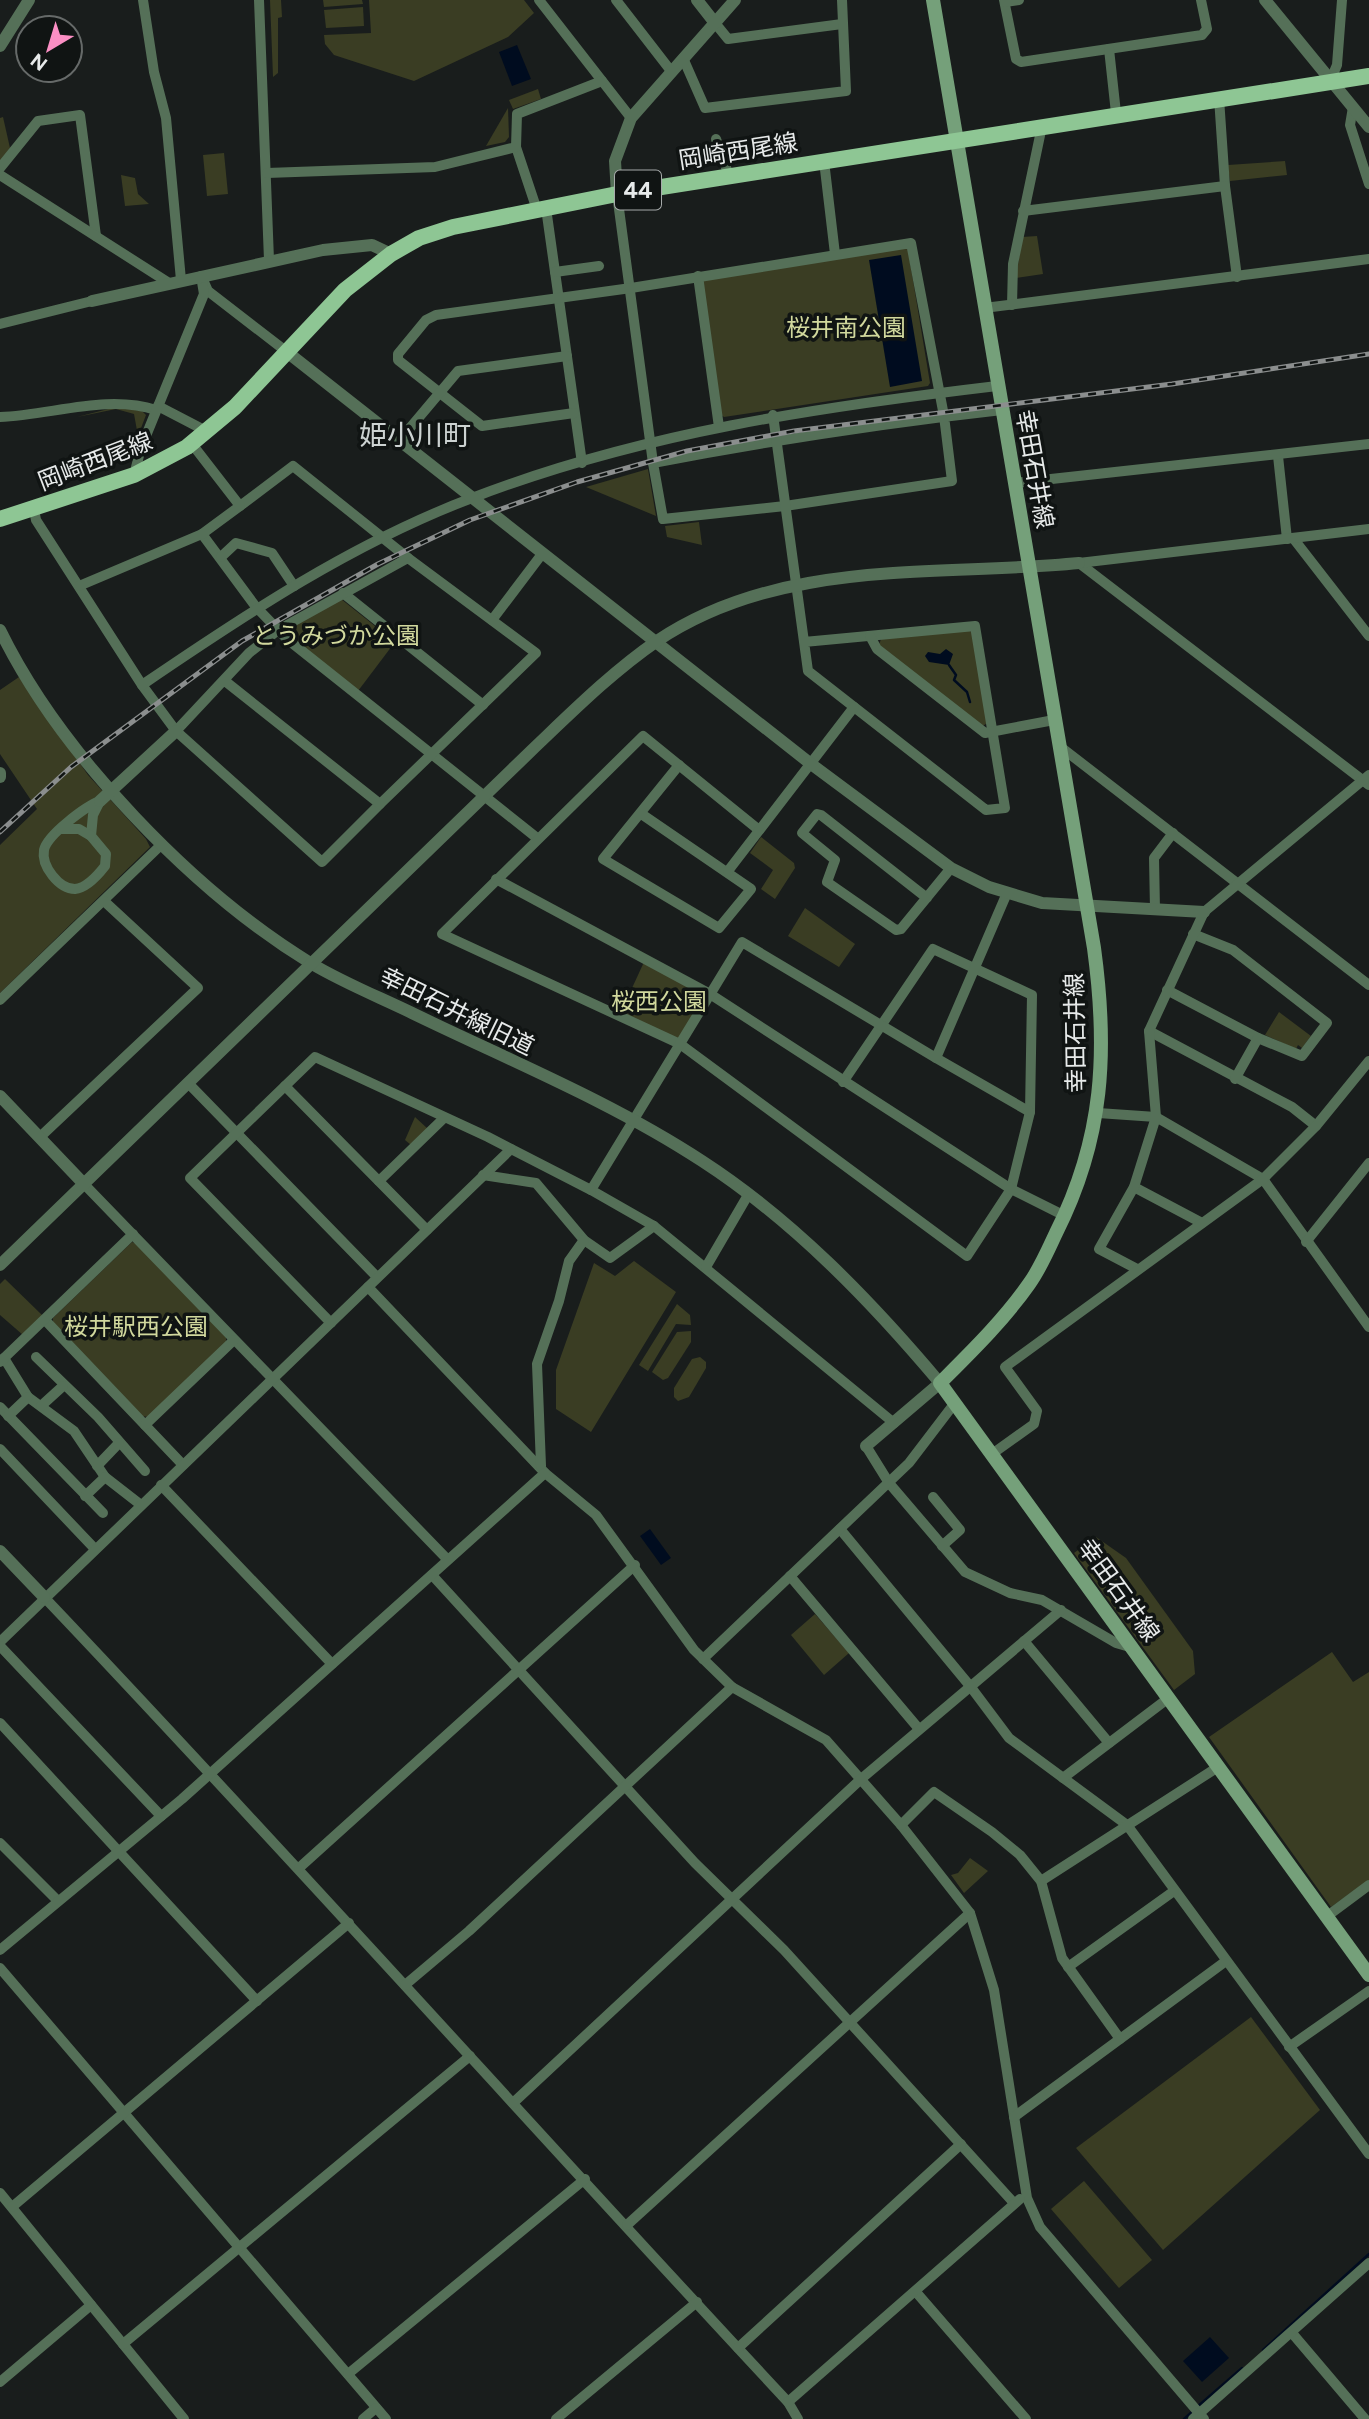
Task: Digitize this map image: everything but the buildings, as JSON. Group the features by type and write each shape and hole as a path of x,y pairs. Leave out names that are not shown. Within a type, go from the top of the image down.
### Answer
{"main road":[{"name":"幸田石井線","path":"933,0 1100,992 1102,1073 1098,1113 1079,1180 1065,1216 1030,1282 983,1339 940,1383 1369,1975"},
{"name":"岡崎西尾線","path":"0,519 134,475 192,444 208,432 345,290 391,254 419,238 453,227 617,194 1116,113 1369,76"}],"street":[{"path":"0,46 29,0"},
{"path":"143,0 154,72 166,118 175,281"},
{"path":"259,0 269,260"},
{"path":"539,0 631,118"},
{"path":"615,0 671,71"},
{"path":"698,0 728,39 842,24"},
{"path":"574,413 482,426 398,360 398,354 429,317 631,288 911,243 944,416 952,481 948,484 785,506 663,519 653,463 652,443 631,288 617,194 615,161 631,118 735,0"},
{"path":"683,58 705,108 846,91 842,0"},
{"path":"1019,0 1005,1 1018,61 1202,35 1207,29 1201,0"},
{"path":"1265,0 1369,127"},
{"path":"1332,80 1337,65 1342,0"},
{"path":"1108,49 1116,113"},
{"path":"582,463 555,272 542,209 516,147 517,114 602,81"},
{"path":"1219,98 1224,186 1237,277"},
{"path":"1353,107 1349,125 1369,184"},
{"path":"0,168 38,121 80,116 96,236"},
{"path":"1012,305 1013,264 1042,126"},
{"path":"716,139 729,176"},
{"path":"267,173 435,167 516,147"},
{"path":"824,161 835,254"},
{"path":"0,175 96,236 175,281"},
{"path":"1023,211 1224,186"},
{"path":"0,324 175,281 323,250 372,245 391,254"},
{"path":"984,308 1369,259"},
{"path":"555,272 600,266"},
{"path":"201,276 208,291 810,764 951,869 1007,893 1042,903 1085,908 1203,912"},
{"path":"134,475 141,448 204,294 201,276"},
{"path":"698,276 719,426"},
{"path":"399,442 438,391 458,371 567,356"},
{"path":"142,685 256,607 383,538 470,498 582,463 719,426 773,415 997,386"},
{"path":"0,417 116,402 157,408 208,432"},
{"path":"653,463 776,440 1002,410"},
{"path":"773,415 795,583 808,671 990,812 1007,806 975,626 804,642"},
{"path":"192,444 240,506"},
{"path":"1014,483 1369,444"},
{"path":"1278,456 1290,538 1369,636"},
{"path":"34,509 36,520 142,685 176,731 322,862 536,653 408,558 293,466 202,534 79,586"},
{"path":"0,1265 590,695 657,642 714,610 795,583 850,576 1029,568 1369,529"},
{"path":"202,534 256,607 278,630 537,838"},
{"path":"221,557 236,544 272,553 294,586"},
{"path":"492,620 542,554"},
{"path":"90,836 93,815 100,801 176,731 249,653 278,630 408,558"},
{"path":"1079,563 1367,780 1203,912 1149,1031 1156,1117 1134,1187 1100,1249 1137,1269"},
{"path":"343,593 483,705"},
{"name":"幸田石井線旧道","path":"0,630 15,661 61,729 111,790 162,844 217,894 312,964 634,1120 704,1162 748,1195 844,1277 888,1321 940,1383"},
{"path":"870,636 877,649 985,733 1054,720"},
{"path":"225,681 380,804"},
{"path":"728,871 854,707"},
{"path":"759,830 643,736 442,934 680,1044 967,1256 1011,1189 1030,1112 1032,995 933,949 843,1082"},
{"path":"1058,745 1369,985"},
{"path":"640,813 751,889 719,928 604,859 640,813 679,765"},
{"path":"61,829 79,829 90,836 106,854 105,866 86,885 77,889 68,888 47,868 44,861 47,843 61,829 89,805 100,801"},
{"path":"927,898 821,815 817,814 802,833 835,860 827,882 896,930 901,929 927,898 951,869"},
{"path":"1155,910 1154,858 1173,833"},
{"path":"0,1000 162,844"},
{"path":"496,879 710,994 1011,1189 1065,1216"},
{"path":"936,1058 1007,893"},
{"path":"40,1138 198,988 104,901"},
{"path":"1167,989 1258,1038 1302,1056 1327,1023 1233,950 1193,934"},
{"path":"591,1190 743,942 1030,1112"},
{"path":"1149,1031 1292,1107 1316,1126"},
{"path":"1235,1079 1258,1038"},
{"path":"331,1323 190,1178 315,1057 511,1149 654,1226 894,1423"},
{"path":"992,1454 1034,1424 1037,1411 1005,1367 1263,1179 1316,1126 1369,1061"},
{"path":"188,1083 377,1277"},
{"path":"285,1086 427,1230"},
{"path":"0,1096 447,1559"},
{"path":"1098,1113 1156,1117 1263,1179 1369,1327"},
{"path":"379,1181 444,1118"},
{"path":"161,1816 0,1644 44,1597 511,1149"},
{"path":"1306,1242 1365,1178 1369,1163"},
{"path":"483,1175 536,1183 584,1240 610,1258 654,1226"},
{"path":"1134,1187 1202,1223"},
{"path":"706,1267 748,1195"},
{"path":"133,1234 2,1360 28,1397 74,1431 105,1477 141,1505"},
{"path":"543,1469 537,1364 559,1301 569,1261 584,1240"},
{"path":"368,1287 543,1469 596,1516 703,1659 732,1687 826,1740 901,1825 970,1913 994,1990 1027,2198 1040,2227 1199,2417 1369,2263"},
{"path":"44,1320 183,1465"},
{"path":"145,1424 234,1339"},
{"path":"36,1357 98,1417 145,1471"},
{"path":"940,1383 866,1446 889,1483 965,1572 1010,1593 1042,1600 1116,1643 1133,1648"},
{"path":"41,1406 63,1386"},
{"path":"8,1416 28,1397"},
{"path":"703,1659 909,1463 954,1404"},
{"path":"0,1407 103,1513"},
{"path":"97,1465 119,1443"},
{"path":"0,1449 95,1549"},
{"path":"0,1950 211,1773 432,1575 543,1469"},
{"path":"85,1496 105,1477"},
{"path":"161,1485 332,1664"},
{"path":"933,1497 960,1530 942,1546"},
{"path":"840,1529 970,1686 1009,1738 1127,1825 1369,2154"},
{"path":"0,1551 299,1867 513,2103 586,2179 788,2402 798,2419"},
{"path":"299,1867 635,1565"},
{"path":"432,1575 624,1786 733,1900 764,1928 1013,2202"},
{"path":"790,1576 919,1729"},
{"path":"513,2103 861,1779 1061,1610"},
{"path":"1024,1641 1109,1743"},
{"path":"405,1985 469,1931 732,1687"},
{"path":"1063,1777 1166,1700"},
{"path":"0,1723 257,2001"},
{"path":"1041,1881 1218,1767"},
{"path":"901,1825 934,1792 1020,1855 1041,1881 1062,1958 1120,2039"},
{"path":"0,1843 58,1901"},
{"path":"1326,1917 1369,1885"},
{"path":"1068,1967 1174,1891"},
{"path":"627,2225 970,1913"},
{"path":"12,2207 349,1923"},
{"path":"1014,2118 1226,1961"},
{"path":"0,1968 386,2419"},
{"path":"1289,2046 1369,1991"},
{"path":"123,2344 470,2056"},
{"path":"738,2348 961,2144"},
{"path":"348,2374 586,2179"},
{"path":"0,2193 184,2419"},
{"path":"788,2402 880,2319 916,2292 1013,2202 1027,2198"},
{"path":"916,2292 1026,2419"},
{"path":"556,2419 696,2302"},
{"path":"0,2382 91,2305"},
{"path":"1292,2333 1366,2419"},
{"path":"363,2419 376,2407"}],"green space":[{"path":"270,0 281,0 282,17 278,18 278,73 273,77"},
{"path":"323,0 362,0 363,4 324,7"},
{"path":"369,0 524,0 534,13 508,37 414,81 334,55 325,44 324,35 371,33"},
{"path":"363,7 364,26 326,28 324,10"},
{"path":"538,89 541,99 513,109 509,100"},
{"path":"508,108 509,137 505,142 486,146"},
{"path":"3,117 10,148 0,163 0,118"},
{"path":"224,153 228,194 207,196 203,155"},
{"path":"1285,161 1287,175 1230,181 1228,165"},
{"path":"121,175 135,178 138,194 149,204 125,206"},
{"path":"1037,236 1043,274 1016,278 1022,237"},
{"name":"桜井南公園","path":"904,247 908,250 930,383 928,386 724,417 720,414 702,282 706,278"},
{"path":"116,407 142,411 146,415 138,436 134,414 116,409 77,417"},
{"path":"648,469 656,516 586,487"},
{"path":"699,522 702,545 667,537 665,526"},
{"name":"とうみづか公園","path":"341,599 395,642 358,691 283,632"},
{"path":"967,629 973,633 989,722 981,727 879,645 881,639"},
{"path":"19,677 88,775 146,839 150,847 0,993 0,845 37,809 0,754 0,690"},
{"path":"761,837 794,863 795,868 775,899 761,889 773,870 750,853"},
{"path":"805,908 855,944 839,967 788,936"},
{"name":"桜西公園","path":"644,962 701,992 704,998 680,1041 621,1012"},
{"path":"1279,1012 1311,1036 1302,1048 1298,1045 1296,1049 1265,1035"},
{"path":"415,1117 428,1129 411,1145 405,1140"},
{"name":"桜井駅西公園","path":"132,1242 137,1244 226,1336 226,1342 149,1417 141,1416 53,1323 53,1318"},
{"path":"634,1261 676,1292 591,1432 556,1409 556,1370 594,1263 615,1276"},
{"path":"5,1279 43,1316 23,1335 0,1315 0,1284"},
{"path":"677,1304 690,1315 691,1325 676,1324 648,1371 639,1365"},
{"path":"691,1331 691,1342 668,1378 663,1380 652,1372 677,1332"},
{"path":"700,1357 706,1362 706,1368 689,1397 678,1401 674,1397 674,1388 692,1359"},
{"path":"1096,1537 1126,1558 1193,1651 1195,1674 1174,1690 1074,1553"},
{"path":"815,1614 849,1653 824,1675 791,1635"},
{"path":"1332,1652 1353,1682 1369,1672 1369,1880 1331,1907 1209,1737"},
{"path":"970,1858 988,1871 964,1893 951,1875 958,1873"},
{"path":"1251,2017 1320,2110 1163,2250 1076,2148"},
{"path":"1084,2181 1152,2260 1119,2288 1051,2209"}],"water":[{"path":"517,45 531,79 512,86 499,52"},
{"path":"901,255 922,381 890,387 869,260"},
{"path":"946,649 953,654 949,665 929,662 925,656 928,652 940,654"},
{"path":"650,1529 671,1558 661,1565 640,1536"},
{"path":"1210,2337 1229,2358 1202,2382 1183,2361"}],"waterway":[{"path":"949,665 956,675 954,680 967,692 970,702"},
{"path":"1263,2350 1369,2254"},
{"path":"1197,2407 1242,2368"},
{"path":"1184,2419 1192,2412"}],"railway":[{"path":"0,832 71,767 242,641 378,564 470,520 577,482 687,451 794,431 1172,384 1369,354"}],"district":[{"name":"姫小川町","path":"415,435"}]}
